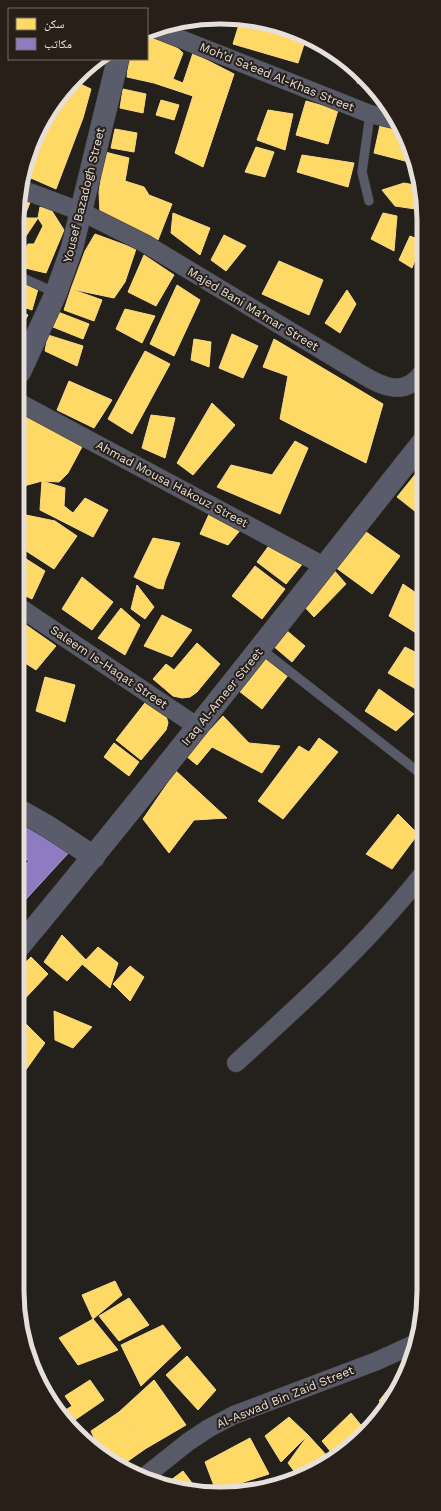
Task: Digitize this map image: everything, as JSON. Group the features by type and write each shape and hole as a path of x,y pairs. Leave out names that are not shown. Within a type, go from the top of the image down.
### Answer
{"main road":[{"name":"Yousef Bazadogh Street","path":"24,363 56,293 72,248 82,212 118,60"},
{"name":"Iraq Al-Ameer Street","path":"24,941 94,857 198,727 417,449"},
{"path":"24,813 94,857"}],"street":[{"name":"Moh’d Sa’eed Al-Khas Street","path":"164,32 370,114 389,118"},
{"name":"Majed Bani Ma’mar Street","path":"27,191 82,212 144,243 383,386 401,388 410,385 417,378"},
{"name":"Ahmad Mousa Hakouz Street","path":"24,405 324,566"},
{"name":"Saleem Is-Haqat Street","path":"24,610 198,727"},
{"path":"236,1063 314,992 374,931 417,881"},
{"name":"Al-Aswad Bin Zaid Street","path":"148,1473 188,1442 209,1428 234,1415 370,1363 409,1346"}],"lane":[{"path":"369,201 362,172 370,114"},
{"path":"24,279 56,293"},
{"path":"261,648 417,771"}],"building: سكن":[{"path":"239,25 284,34 304,43 298,63 233,44"},
{"path":"149,37 173,44 183,53 173,79 183,83 193,53 234,74 203,167 175,153 193,96 154,83 127,77 129,60 148,60"},
{"path":"80,84 91,89 83,118 56,189 29,177 34,157 50,122 57,111"},
{"path":"123,89 146,94 143,113 120,108"},
{"path":"161,100 179,105 174,120 156,115"},
{"path":"306,101 338,110 328,144 296,135"},
{"path":"268,110 293,114 285,150 257,140"},
{"path":"381,121 392,123 408,162 374,153"},
{"path":"115,129 137,133 134,152 111,148"},
{"path":"256,147 274,152 265,177 245,172"},
{"path":"105,152 129,158 125,181 144,187 149,195 172,204 158,240 100,213 99,192"},
{"path":"302,155 354,163 348,187 297,172"},
{"path":"404,183 413,185 417,209 395,206 382,190"},
{"path":"25,198 31,200 24,218"},
{"path":"40,207 50,208 64,230 46,273 25,268 24,265 24,251 28,244 34,244 43,226 38,218"},
{"path":"173,213 210,228 200,255 171,233"},
{"path":"383,213 397,216 394,251 371,239"},
{"path":"24,218 38,218 24,239"},
{"path":"95,234 136,249 125,282 114,298 71,289 85,251"},
{"path":"224,235 246,246 226,271 211,260"},
{"path":"410,236 417,239 417,254 412,268 399,260"},
{"path":"144,255 174,275 156,306 128,292"},
{"path":"279,261 323,280 309,315 262,294"},
{"path":"24,283 38,289 32,310 24,307"},
{"path":"177,285 200,300 174,356 150,344"},
{"path":"71,289 102,300 94,321 64,310"},
{"path":"347,290 356,304 340,333 325,323"},
{"path":"125,309 155,316 142,343 116,329"},
{"path":"58,312 89,324 83,339 53,327"},
{"path":"24,314 28,315 24,322"},
{"path":"232,334 258,346 243,378 219,368"},
{"path":"48,335 83,346 77,366 45,351"},
{"path":"194,339 211,342 209,367 191,360"},
{"path":"274,339 383,404 366,463 280,419 288,376 263,367"},
{"path":"145,351 170,364 132,434 108,419"},
{"path":"69,381 112,400 94,428 57,410"},
{"path":"212,403 235,425 193,475 177,463"},
{"path":"24,414 83,445 68,473 59,482 42,481 24,486"},
{"path":"151,415 175,418 165,458 142,448"},
{"path":"295,441 308,448 280,514 217,487 231,465 272,475"},
{"path":"417,472 417,513 397,497"},
{"path":"42,481 65,488 64,506 73,513 85,498 108,510 93,537 40,510"},
{"path":"211,510 242,528 228,545 200,534"},
{"path":"26,515 55,521 77,536 54,569 24,550 24,522"},
{"path":"362,529 400,556 372,594 335,567"},
{"path":"153,538 180,543 163,589 157,588 134,577"},
{"path":"273,540 304,562 286,584 257,562"},
{"path":"24,558 45,571 32,599 24,595"},
{"path":"255,566 285,589 262,619 232,596"},
{"path":"332,568 346,584 314,617 301,603"},
{"path":"82,577 113,602 92,630 62,609"},
{"path":"403,584 417,594 417,634 389,616"},
{"path":"137,585 154,607 145,619 131,609"},
{"path":"121,608 140,625 125,655 98,638"},
{"path":"162,615 192,630 172,657 144,646"},
{"path":"24,624 56,646 36,670 24,662"},
{"path":"286,630 305,646 292,662 272,645"},
{"path":"197,643 220,664 197,692 190,697 182,698 173,696 153,679 166,664 174,670"},
{"path":"405,647 417,653 417,690 388,673"},
{"path":"266,656 289,674 262,709 239,691"},
{"path":"45,677 75,685 65,722 36,711"},
{"path":"379,689 414,714 396,731 365,711"},
{"path":"148,699 165,712 168,723 166,730 141,760 116,740"},
{"path":"223,716 249,743 280,746 262,773 212,747 197,765 186,756"},
{"path":"319,738 338,752 283,819 258,801 299,746 309,752"},
{"path":"114,743 139,762 129,776 104,757"},
{"path":"176,771 227,818 194,820 169,853 143,819"},
{"path":"398,814 417,833 417,835 392,869 366,854"},
{"path":"62,935 86,960 67,981 44,962"},
{"path":"98,947 118,963 110,988 82,964"},
{"path":"31,957 48,974 24,1000 24,964"},
{"path":"130,966 144,977 130,1001 113,984"},
{"path":"54,1011 92,1027 73,1048 55,1040"},
{"path":"24,1022 45,1043 24,1073"},
{"path":"115,1281 122,1295 93,1319 82,1295"},
{"path":"129,1298 149,1325 119,1341 99,1316"},
{"path":"93,1319 118,1350 78,1365 59,1338"},
{"path":"163,1325 181,1348 141,1386 121,1345"},
{"path":"187,1356 216,1390 198,1410 166,1375"},
{"path":"90,1380 104,1400 74,1421 65,1410 72,1406 65,1396"},
{"path":"154,1380 186,1425 145,1449 119,1412"},
{"path":"394,1383 384,1400 382,1402 379,1401"},
{"path":"119,1412 145,1449 126,1463 96,1442 91,1431"},
{"path":"351,1413 362,1426 332,1453 322,1441"},
{"path":"289,1417 308,1435 281,1462 265,1436"},
{"path":"308,1435 327,1456 295,1472 288,1463"},
{"path":"250,1438 269,1474 228,1487 214,1487 205,1462"},
{"path":"183,1471 193,1485 182,1483 171,1480"}],"building: مكاتب":[{"path":"24,824 73,848 24,901 24,866 29,861 24,858"}]}
